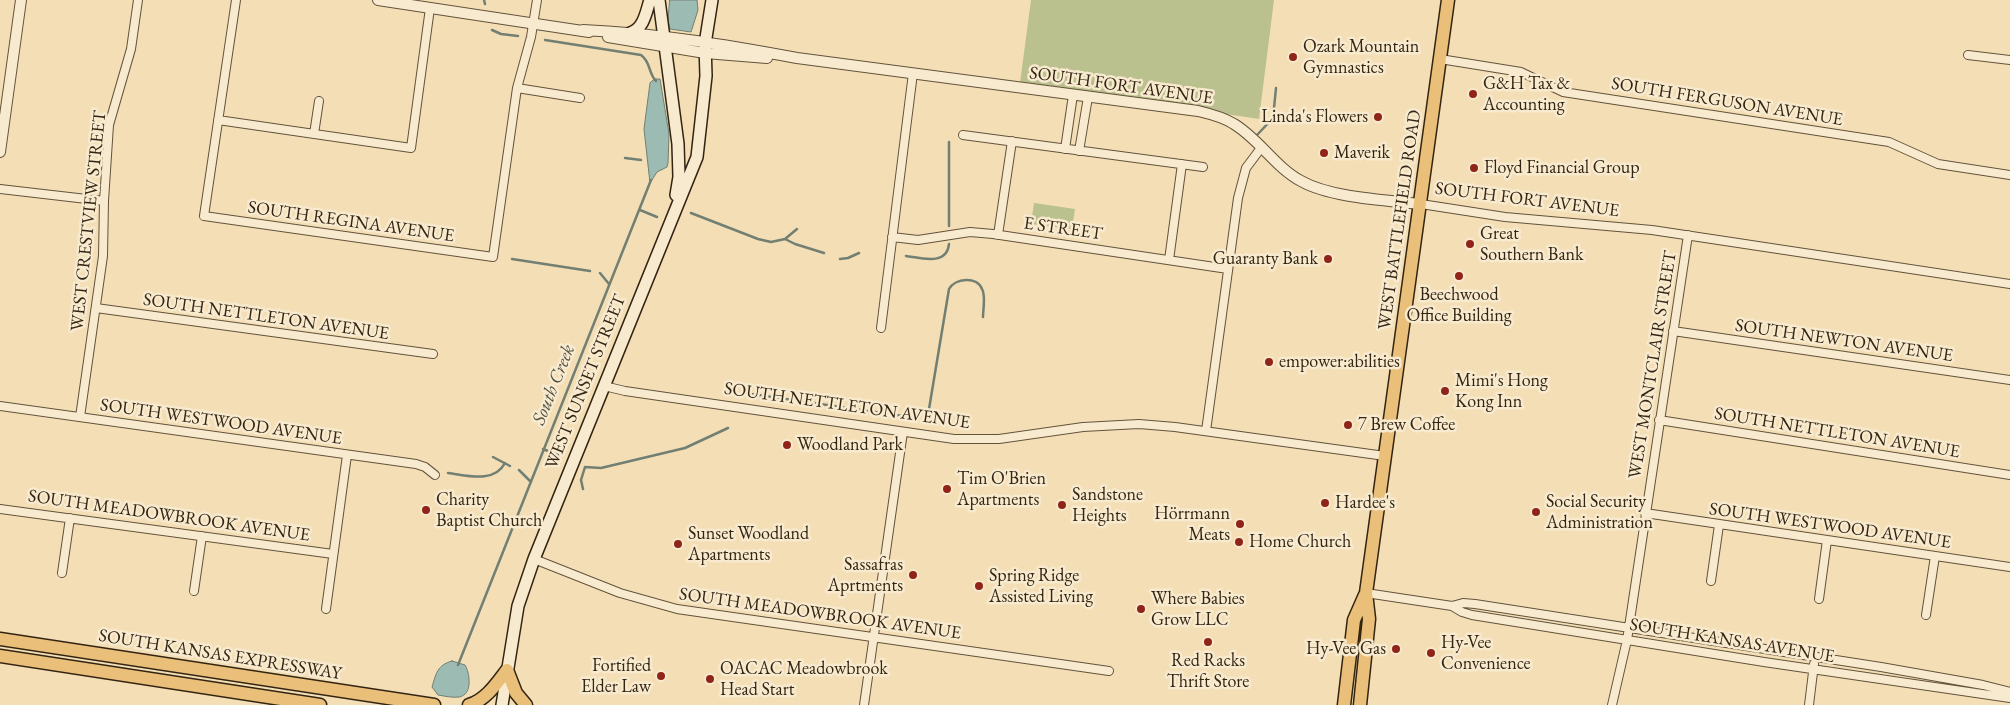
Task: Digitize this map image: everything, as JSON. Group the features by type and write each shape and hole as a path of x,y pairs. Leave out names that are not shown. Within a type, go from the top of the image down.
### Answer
{"main road":[{"path":"630,33 635,32 642,24 650,0"},
{"name":"WEST SUNSET STREET","path":"659,0 678,152 679,177 671,218"},
{"name":"WEST SUNSET STREET","path":"502,705 518,606 534,559 697,157 706,76 705,48 712,0"},
{"name":"WEST BATTLEFIELD ROAD","path":"1360,705 1369,619 1366,593 1448,0"},
{"name":"WEST BATTLEFIELD ROAD","path":"1344,705 1354,620 1366,593"},
{"name":"SOUTH KANSAS EXPRESSWAY","path":"0,639 434,705"},
{"name":"SOUTH KANSAS EXPRESSWAY","path":"0,656 320,705"},
{"path":"469,705 477,703 492,689 507,670"},
{"path":"507,670 516,693 526,705"}],"street":[{"path":"0,152 21,0"},
{"name":"WEST CRESTVIEW STREET","path":"80,417 104,256 104,201 109,125 131,49 138,0"},
{"path":"236,0 218,120 411,148 430,8"},
{"name":"SOUTH FORT AVENUE","path":"378,0 583,30 630,33 663,42"},
{"path":"537,0 534,23 517,88 580,98"},
{"name":"SOUTH FORT AVENUE","path":"583,30 606,37 663,42 752,57 797,58 1210,114 1236,125 1294,177 1314,187 1344,194 1505,217 1652,230 2010,284"},
{"path":"1968,54 2010,60"},
{"name":"SOUTH FERGUSON AVENUE","path":"1440,59 1521,72 1563,92 1889,142 1938,164 2010,175"},
{"path":"880,328 913,73"},
{"name":"SOUTH REGINA AVENUE","path":"218,120 204,216 493,257 517,88"},
{"path":"1065,149 1073,95"},
{"path":"1080,151 1088,97"},
{"path":"314,134 319,101"},
{"path":"963,135 1203,167"},
{"path":"998,234 1012,142"},
{"path":"1206,431 1242,181 1246,168 1261,148"},
{"path":"1169,260 1182,164"},
{"path":"0,189 104,201"},
{"name":"E STREET","path":"892,237 918,240 970,232 998,234 1228,269"},
{"name":"WEST MONTCLAIR STREET","path":"1612,705 1627,640 1688,236"},
{"name":"SOUTH NETTLETON AVENUE","path":"96,308 433,354"},
{"name":"SOUTH NEWTON AVENUE","path":"1673,331 2010,380"},
{"name":"SOUTH NETTLETON AVENUE","path":"604,386 625,391 945,438 979,440 1019,437 1083,427 1156,425 1385,456"},
{"name":"SOUTH WESTWOOD AVENUE","path":"0,406 416,464 425,467 435,475"},
{"name":"SOUTH NETTLETON AVENUE","path":"1659,420 2010,475"},
{"path":"864,705 903,432"},
{"path":"326,609 347,455"},
{"name":"SOUTH MEADOWBROOK AVENUE","path":"0,509 333,554"},
{"name":"SOUTH WESTWOOD AVENUE","path":"1645,513 2010,567"},
{"path":"62,573 70,518"},
{"path":"1711,581 1719,525"},
{"path":"194,591 202,536"},
{"path":"1819,599 1827,540"},
{"path":"1926,615 1935,556"},
{"name":"SOUTH MEADOWBROOK AVENUE","path":"534,559 620,593 664,606 694,612 1109,671"},
{"name":"SOUTH KANSAS AVENUE","path":"1366,593 1452,606 1472,615 2010,698"},
{"name":"SOUTH KANSAS AVENUE","path":"1452,606 1463,603 1475,604 1983,685 2010,692"},
{"path":"1809,705 1815,658"}],"green space":[{"path":"1031,0 1274,0 1259,119 1020,83"},
{"path":"1034,203 1075,209 1072,229 1031,224"}],"water":[{"path":"670,0 697,0 698,10 691,32 670,29 668,22"},
{"path":"655,79 660,79 669,134 668,163 667,167 657,172 650,183 644,129 650,83"},
{"path":"452,661 465,665 469,678 467,692 459,697 438,695 432,687 436,674 443,665"}],"waterway":[{"path":"484,0 485,4"},
{"path":"492,30 501,34 518,36"},
{"path":"545,40 641,55 656,81"},
{"path":"1257,135 1273,118 1276,88"},
{"path":"949,142 949,226"},
{"path":"625,158 641,160"},
{"name":"South Creek","path":"458,665 651,180"},
{"path":"640,210 657,217"},
{"path":"691,213 758,239 771,242 785,239 824,253"},
{"path":"785,239 797,229"},
{"path":"906,256 926,259 938,258 944,255 949,244"},
{"path":"840,259 859,253"},
{"path":"512,259 590,271"},
{"path":"600,273 609,284"},
{"path":"929,409 949,289 952,285 966,280 971,280 979,285 984,295 983,317"},
{"path":"751,394 917,418"},
{"path":"583,489 581,480 585,467 601,468 685,448 728,428"},
{"path":"543,449 558,455"},
{"path":"493,457 510,466"},
{"path":"448,473 479,477 487,476 500,470 505,463"},
{"path":"519,470 530,481"}],"place":[{"name":"Ozark Mountain Gymnastics","path":"1293,57"},
{"name":"G&H Tax & Accounting","path":"1473,94"},
{"name":"Linda's Flowers","path":"1378,117"},
{"name":"Maverik","path":"1324,153"},
{"name":"Floyd Financial Group","path":"1474,168"},
{"name":"Great Southern Bank","path":"1470,244"},
{"name":"Guaranty Bank","path":"1328,259"},
{"name":"Beechwood Office Building","path":"1459,276"},
{"name":"empower:abilities","path":"1269,362"},
{"name":"Mimi's Hong Kong Inn","path":"1445,391"},
{"name":"7 Brew Coffee","path":"1348,425"},
{"name":"Woodland Park","path":"787,445"},
{"name":"Tim O'Brien Apartments","path":"947,489"},
{"name":"Hardee's","path":"1325,503"},
{"name":"Sandstone Heights","path":"1062,505"},
{"name":"Charity Baptist Church","path":"426,510"},
{"name":"Social Security Administration","path":"1536,512"},
{"name":"Hörrmann Meats","path":"1240,524"},
{"name":"Home Church","path":"1239,542"},
{"name":"Sunset Woodland Apartments","path":"678,544"},
{"name":"Sassafras Aprtments","path":"913,575"},
{"name":"Spring Ridge Assisted Living","path":"979,586"},
{"name":"Where Babies Grow LLC","path":"1141,609"},
{"name":"Red Racks Thrift Store","path":"1208,642"},
{"name":"Hy-Vee Gas","path":"1396,649"},
{"name":"Hy-Vee Convenience","path":"1431,653"},
{"name":"Fortified Elder Law","path":"661,676"},
{"name":"OACAC Meadowbrook Head Start","path":"710,679"}]}
